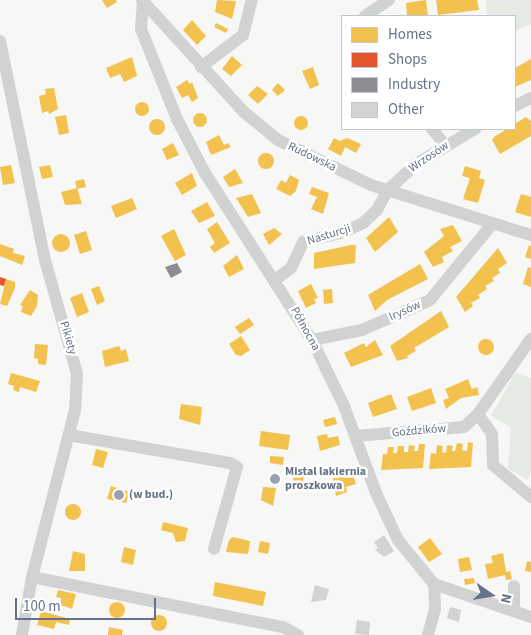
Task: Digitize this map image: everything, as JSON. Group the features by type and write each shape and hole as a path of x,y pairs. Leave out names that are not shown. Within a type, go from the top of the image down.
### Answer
{"street":[{"path":"201,67 243,35 252,0"},
{"path":"366,15 389,0"},
{"name":"Rudowska","path":"142,1 201,67 259,126 278,140 387,191 531,235"},
{"name":"Północna","path":"142,1 141,29 177,119 205,173 312,340 355,436 376,493 398,540 434,584"},
{"name":"Pikiety","path":"0,41 45,260 77,374 75,410 32,577 22,635"},
{"path":"516,106 531,98"},
{"path":"433,130 446,145"},
{"name":"Wrzosów","path":"387,191 416,164 473,130"},
{"name":"Nasturcji","path":"275,280 291,268 303,242 354,228 377,210 387,191"},
{"name":"Irysów","path":"312,340 362,330 430,300 493,223"},
{"name":"Goździków","path":"355,436 464,427 478,414 531,339"},
{"path":"478,414 492,434 493,465 531,497"},
{"path":"69,435 230,462 237,467 214,549"},
{"path":"32,577 284,627 298,635"},
{"path":"428,635 435,609 434,584 531,617"},
{"path":"514,586 514,611"}],"shaded area":[{"path":"486,0 531,0 531,24 516,31 516,15 487,15"},
{"path":"515,373 531,378 531,471 528,480 508,469 511,427 491,416"}],"building: Homes":[{"path":"102,0 116,0 117,2 107,8"},
{"path":"217,0 236,1 232,19 215,12"},
{"path":"426,0 428,15 407,15 406,3"},
{"path":"436,0 477,0 479,10 438,15"},
{"path":"192,20 206,36 197,45 183,30"},
{"path":"216,23 228,29 226,33 214,27"},
{"path":"232,56 242,65 231,76 222,69"},
{"path":"132,57 137,76 124,82 120,74 110,78 106,68"},
{"path":"531,59 531,80 516,87 516,67"},
{"path":"313,67 319,85 310,89 302,71"},
{"path":"187,80 190,84 192,82 198,98 192,102 188,95 182,98 176,87"},
{"path":"278,83 285,90 278,96 272,90"},
{"path":"257,86 268,94 258,104 248,95"},
{"path":"54,88 58,109 49,114 48,111 42,113 39,96 46,94 45,89"},
{"path":"139,102 145,102 149,109 145,116 139,116 135,112 135,106"},
{"path":"197,113 203,113 207,120 203,127 197,127 193,123 193,117"},
{"path":"66,115 69,133 59,135 55,117"},
{"path":"298,116 304,116 308,123 304,130 298,130 294,126 294,120"},
{"path":"526,117 531,121 531,136 500,154 492,140 505,130 516,130 516,123"},
{"path":"157,119 165,127 157,135 149,127"},
{"path":"219,135 224,145 228,143 231,147 211,155 206,142"},
{"path":"334,138 340,141 347,138 361,144 356,153 345,147 341,156 328,149"},
{"path":"173,143 179,155 167,160 162,149"},
{"path":"263,153 269,153 274,158 272,167 263,169 258,164 258,158"},
{"path":"11,165 15,183 3,185 0,167"},
{"path":"50,165 53,177 42,179 39,167"},
{"path":"465,166 481,171 479,178 485,180 478,203 463,199 470,178 462,176"},
{"path":"235,169 243,183 229,187 223,177"},
{"path":"192,173 197,186 182,195 175,183"},
{"path":"290,175 299,180 296,191 290,196 276,189 281,180 286,183"},
{"path":"84,179 86,187 77,189 75,181"},
{"path":"312,187 329,193 323,214 311,209 317,197 309,194"},
{"path":"77,188 82,204 65,205 61,192"},
{"path":"252,194 261,213 248,217 236,198"},
{"path":"521,194 531,197 531,217 515,212"},
{"path":"132,198 137,209 116,218 111,206"},
{"path":"207,202 215,216 199,223 191,211"},
{"path":"389,217 398,232 375,252 366,238"},
{"path":"217,222 230,243 214,253 210,247 215,243 207,229"},
{"path":"453,225 462,241 450,247 453,251 442,257 444,262 433,267 424,252 444,236 440,229"},
{"path":"274,228 282,234 269,245 263,234"},
{"path":"174,229 186,255 175,261 161,236"},
{"path":"86,231 92,250 80,254 74,235"},
{"path":"61,234 67,237 70,243 67,249 61,252 55,249 52,243 55,237"},
{"path":"0,244 14,249 13,253 25,256 22,265 0,256"},
{"path":"356,245 355,263 314,269 314,253"},
{"path":"529,245 531,246 531,259 525,257"},
{"path":"498,248 507,263 498,269 500,273 492,278 494,281 485,286 487,289 478,295 480,298 471,303 473,306 465,312 456,297"},
{"path":"237,255 244,269 229,277 223,266"},
{"path":"420,264 428,279 387,300 375,311 368,295"},
{"path":"528,267 531,268 531,287 523,284"},
{"path":"6,279 15,282 15,288 7,306 0,304"},
{"path":"311,284 318,298 314,299 316,303 306,308 298,291"},
{"path":"99,286 105,301 97,305 91,289"},
{"path":"332,289 333,303 324,304 323,290"},
{"path":"30,290 38,295 37,306 31,316 21,312 23,306 20,305"},
{"path":"82,293 89,312 77,317 70,298"},
{"path":"441,311 449,327 414,348 416,351 407,356 408,358 397,361 390,346"},
{"path":"249,318 254,325 240,334 235,327"},
{"path":"241,336 250,350 241,356 236,355 229,344"},
{"path":"486,339 494,347 486,355 478,347"},
{"path":"375,340 383,355 351,367 344,353 364,343 366,347"},
{"path":"35,344 48,345 46,365 38,364 38,359 34,358"},
{"path":"119,346 121,351 126,349 129,361 105,367 102,351"},
{"path":"11,373 40,381 36,392 20,387 19,392 13,390 14,386 8,384"},
{"path":"468,379 472,389 477,387 479,395 461,398 446,409 443,400 449,398 445,389"},
{"path":"431,388 436,403 412,411 407,397"},
{"path":"391,394 397,409 373,417 368,403"},
{"path":"181,404 202,407 200,425 179,419"},
{"path":"335,417 337,424 325,427 323,420"},
{"path":"261,431 290,435 288,450 259,446"},
{"path":"327,434 328,438 338,436 340,445 320,451 317,436"},
{"path":"468,442 473,443 471,467 429,469 431,453 436,454 437,445 443,446 442,452 446,453 447,445 453,446 452,451 455,451 457,443 463,444 462,450 467,451"},
{"path":"419,444 425,444 423,468 381,470 383,454 387,454 388,447 394,447 393,453 397,453 398,446 404,446 404,452 408,452 409,445 415,446 414,451 418,451"},
{"path":"96,449 108,452 103,468 92,465"},
{"path":"270,456 284,457 283,465 270,463"},
{"path":"287,466 305,467 303,483 293,482 293,477 286,476"},
{"path":"350,466 356,484 346,487 347,492 336,496 333,478 342,476 340,470"},
{"name":"(w bud.)","path":"111,486 130,492 126,503 107,499"},
{"path":"263,487 276,488 273,506 261,500"},
{"path":"70,504 76,504 81,509 79,518 70,520 65,515 65,509"},
{"path":"163,522 188,528 185,541 176,542 173,533 161,530"},
{"path":"233,537 250,541 248,554 226,552 229,540"},
{"path":"430,538 442,554 429,562 418,547"},
{"path":"260,541 270,543 268,554 258,552"},
{"path":"124,547 136,550 133,565 121,562"},
{"path":"73,551 85,554 85,571 69,571"},
{"path":"503,553 506,572 510,571 512,579 506,580 505,575 488,579 485,564 493,563 491,556"},
{"path":"469,557 472,570 460,572 458,559"},
{"path":"527,561 531,562 531,572 525,571"},
{"path":"474,578 475,583 465,585 464,579"},
{"path":"215,582 266,592 263,606 213,596"},
{"path":"58,590 76,594 72,609 61,605 61,598 56,597"},
{"path":"117,602 125,610 117,618 109,610"},
{"path":"41,611 70,619 69,625 56,622 54,629 37,625"},
{"path":"156,615 162,615 167,620 165,629 156,631 151,626 151,620"},
{"path":"109,627 123,630 122,635 108,635"}],"building: Shops":[{"path":"0,277 6,279 4,286 0,285"}],"building: Industry":[{"path":"177,263 182,272 171,278 165,267"}],"building: Other":[{"path":"384,535 394,551 384,557 375,550 378,548 374,542"},
{"path":"315,585 329,589 326,600 311,602"},
{"path":"450,607 461,610 459,622 447,618"},
{"path":"357,620 370,622 369,635 355,634"}],"place":[{"name":"Mistal lakiernia proszkowa","path":"275,479"},
{"name":"(w bud.)","path":"119,495"}]}
